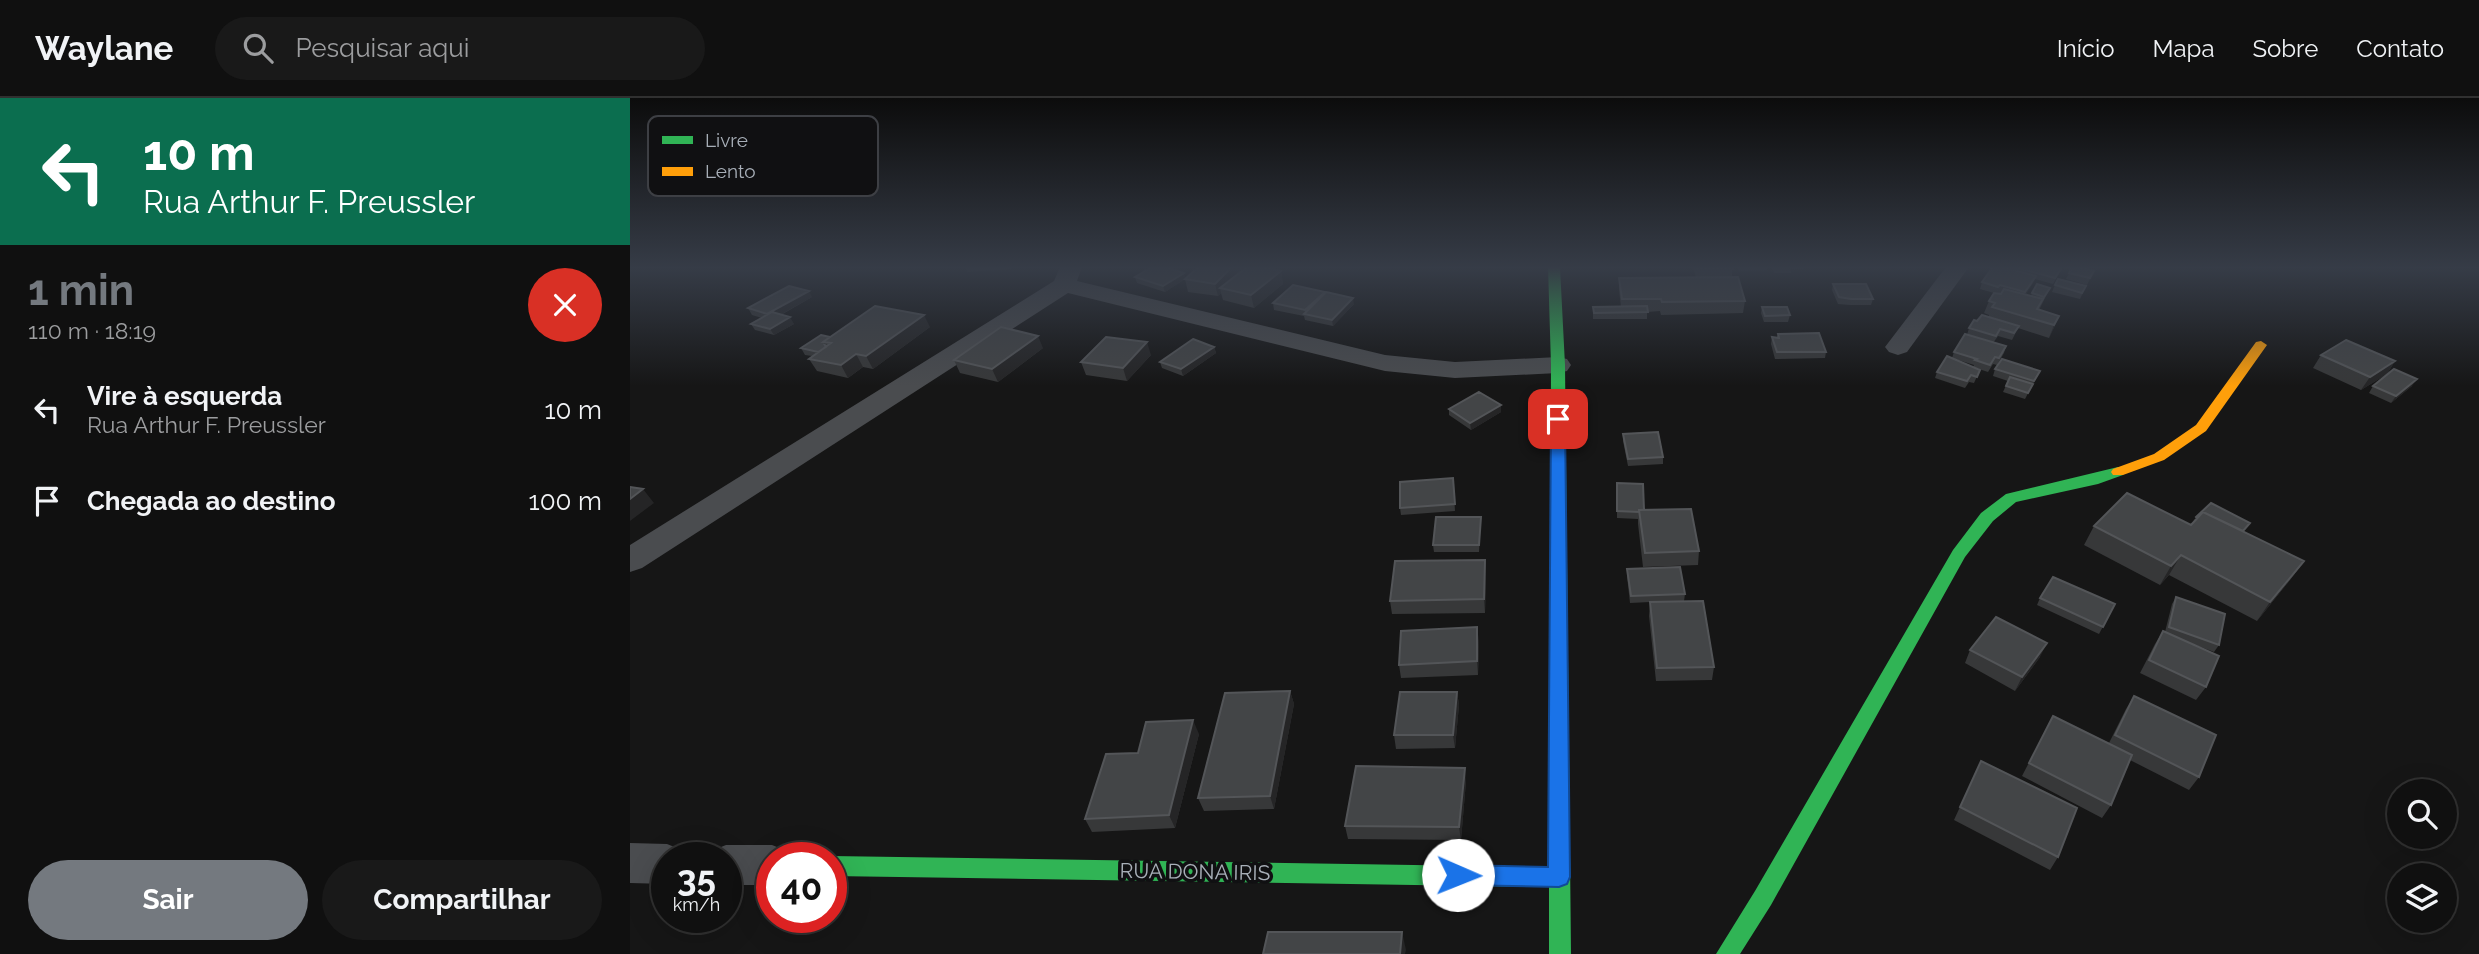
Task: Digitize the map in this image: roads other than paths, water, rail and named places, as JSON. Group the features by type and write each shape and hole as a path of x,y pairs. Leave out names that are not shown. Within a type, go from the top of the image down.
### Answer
{"street":[{"path":"630,560 1020,307"},
{"path":"1181,307 1385,363 1455,370 1558,365"},
{"path":"1556,307 1560,954"},
{"path":"1898,347 1928,307"},
{"path":"1727,954 1763,898 1959,554 1987,517 2011,498 2098,479 2159,457 2201,428 2261,345"},
{"path":"630,863 651,864"},
{"name":"RUA DONA IRIS","path":"847,866 1559,877"}]}
